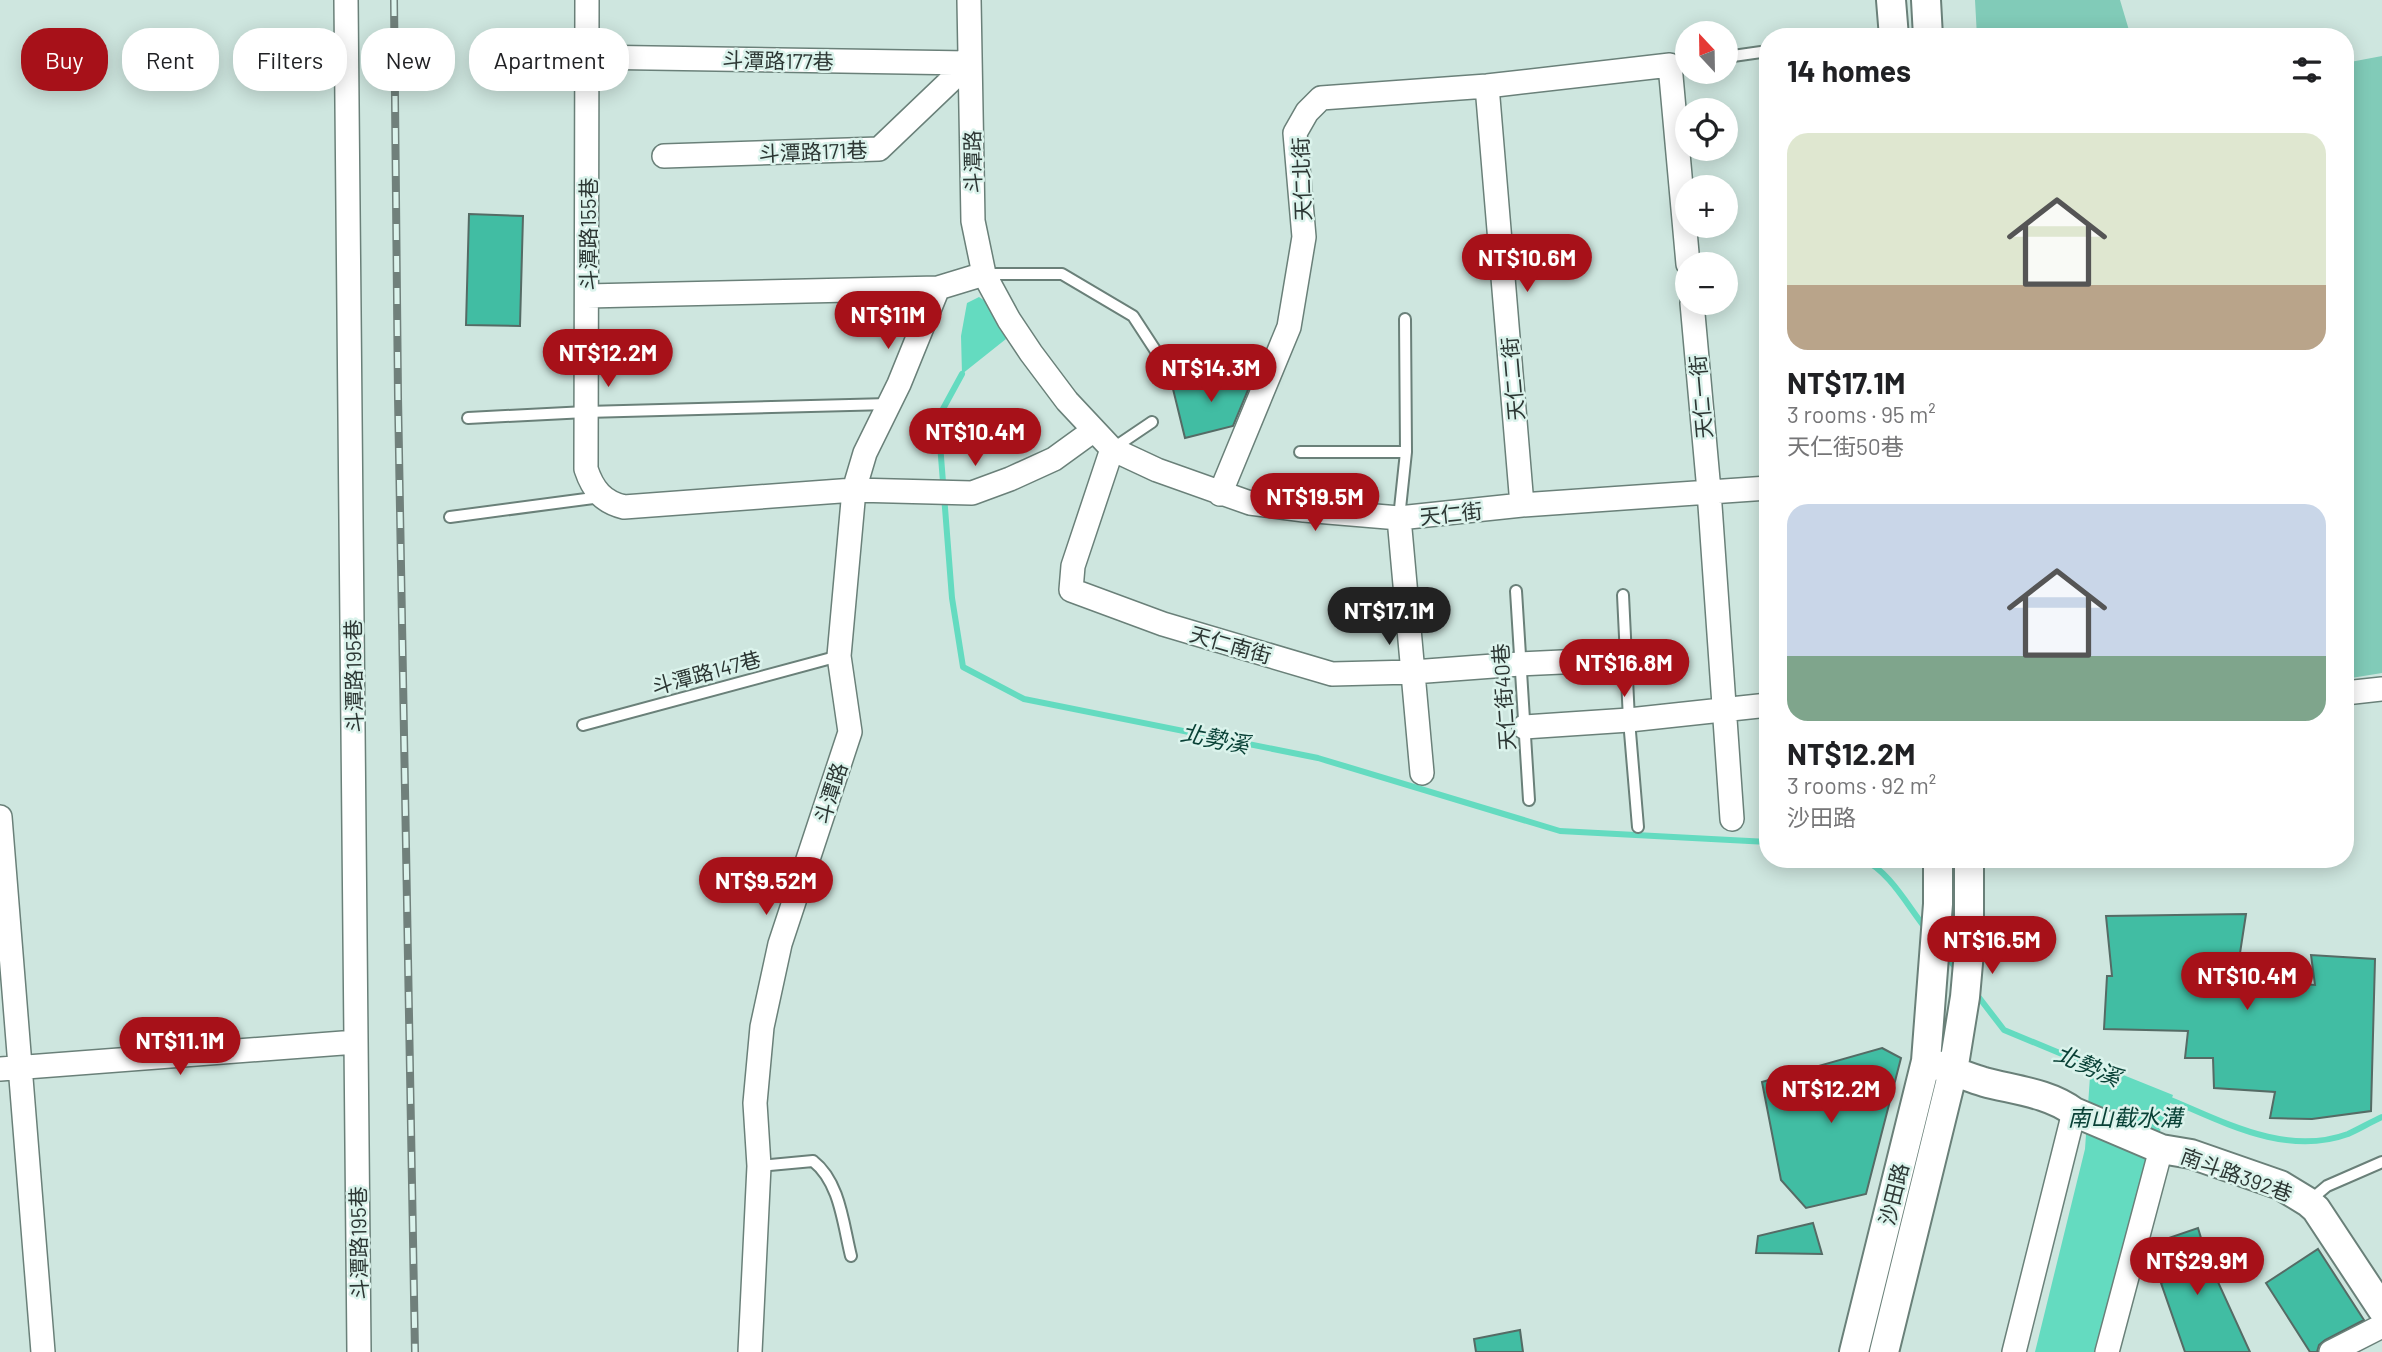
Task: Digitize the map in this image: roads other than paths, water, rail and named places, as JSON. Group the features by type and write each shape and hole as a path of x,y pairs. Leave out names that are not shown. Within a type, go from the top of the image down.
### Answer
{"street":[{"name":"斗潭路195巷","path":"346,0 359,1352"},
{"name":"斗潭路155巷","path":"587,0 587,28"},
{"name":"斗潭路","path":"969,0 973,221 984,274"},
{"path":"1887,28 1891,0"},
{"path":"1926,0 1928,28"},
{"name":"斗潭路177巷","path":"629,58 969,63"},
{"name":"斗潭路171巷","path":"664,156 878,149 969,63"},
{"name":"天仁北街","path":"1220,494 1289,327 1304,237 1295,134 1307,112 1321,98 1487,86 1674,65 1687,252"},
{"name":"天仁二街","path":"1487,86 1522,505"},
{"name":"斗潭路155巷","path":"587,91 586,469 591,485 601,497"},
{"path":"587,296 938,288 984,274"},
{"name":"天仁街","path":"984,274 1031,353 1067,401 1112,449 1157,470 1250,503 1399,518 1522,505 1759,488"},
{"name":"斗潭路","path":"750,1352 759,1166 755,1103 762,1027 780,944 850,732 839,656 854,491 865,453 889,404 938,288"},
{"name":"天仁一街","path":"1693,315 1726,709 1732,819"},
{"path":"601,497 624,507 854,491 971,493 1010,480 1054,459 1094,430"},
{"name":"天仁南街","path":"1112,449 1073,566 1071,590 1163,624 1332,674 1413,672 1627,659"},
{"path":"1399,518 1422,773"},
{"path":"2354,692 2382,689"},
{"path":"1524,727 1629,720 1759,706"},
{"path":"0,817 10,1068 43,1352"},
{"name":"沙田路","path":"1854,1352 1926,1061 1938,904 1938,868"},
{"name":"沙田路","path":"1884,1352 1953,1071 1969,952 1969,868"},
{"path":"10,1068 356,1042"},
{"path":"1926,1061 1983,1081 2052,1100 2074,1112 2014,1352"},
{"name":"南斗路392巷","path":"2074,1112 2161,1149 2191,1154 2280,1185 2308,1202 2316,1209 2382,1309"},
{"path":"2108,1352 2161,1149"},
{"path":"2331,1352 2382,1326"}],"lane":[{"path":"1738,55 1759,52"},
{"path":"984,274 1062,274 1133,317 1163,362"},
{"path":"1399,518 1406,452 1405,319"},
{"path":"468,418 889,404"},
{"path":"1112,449 1152,422"},
{"path":"1300,452 1406,452"},
{"path":"450,517 601,497"},
{"name":"天仁街40巷","path":"1516,591 1530,800"},
{"path":"1623,595 1638,827"},
{"name":"斗潭路147巷","path":"583,725 839,656"},
{"path":"759,1166 813,1161 824,1170 835,1190 851,1256"},
{"path":"2308,1202 2327,1186 2382,1162"}],"water":[{"path":"979,297 990,304 1006,339 962,374 961,336 967,303"},
{"name":"南山截水溝","path":"2091,1062 2173,1095 2140,1187 2094,1352 2035,1352 2085,1149"}],"waterway":[{"name":"北勢溪","path":"962,374 938,418 952,598 963,667 1024,699 1318,758 1560,831 1759,842"},
{"name":"北勢溪","path":"1876,868 1898,890 1927,930"},
{"name":"北勢溪","path":"1944,953 1959,972"},
{"name":"北勢溪","path":"1974,991 2004,1030 2098,1069"},
{"name":"北勢溪","path":"2166,1098 2232,1126 2277,1139 2324,1140 2348,1134 2382,1117"}],"railway":[{"path":"394,0 398,397 415,1352"}]}
